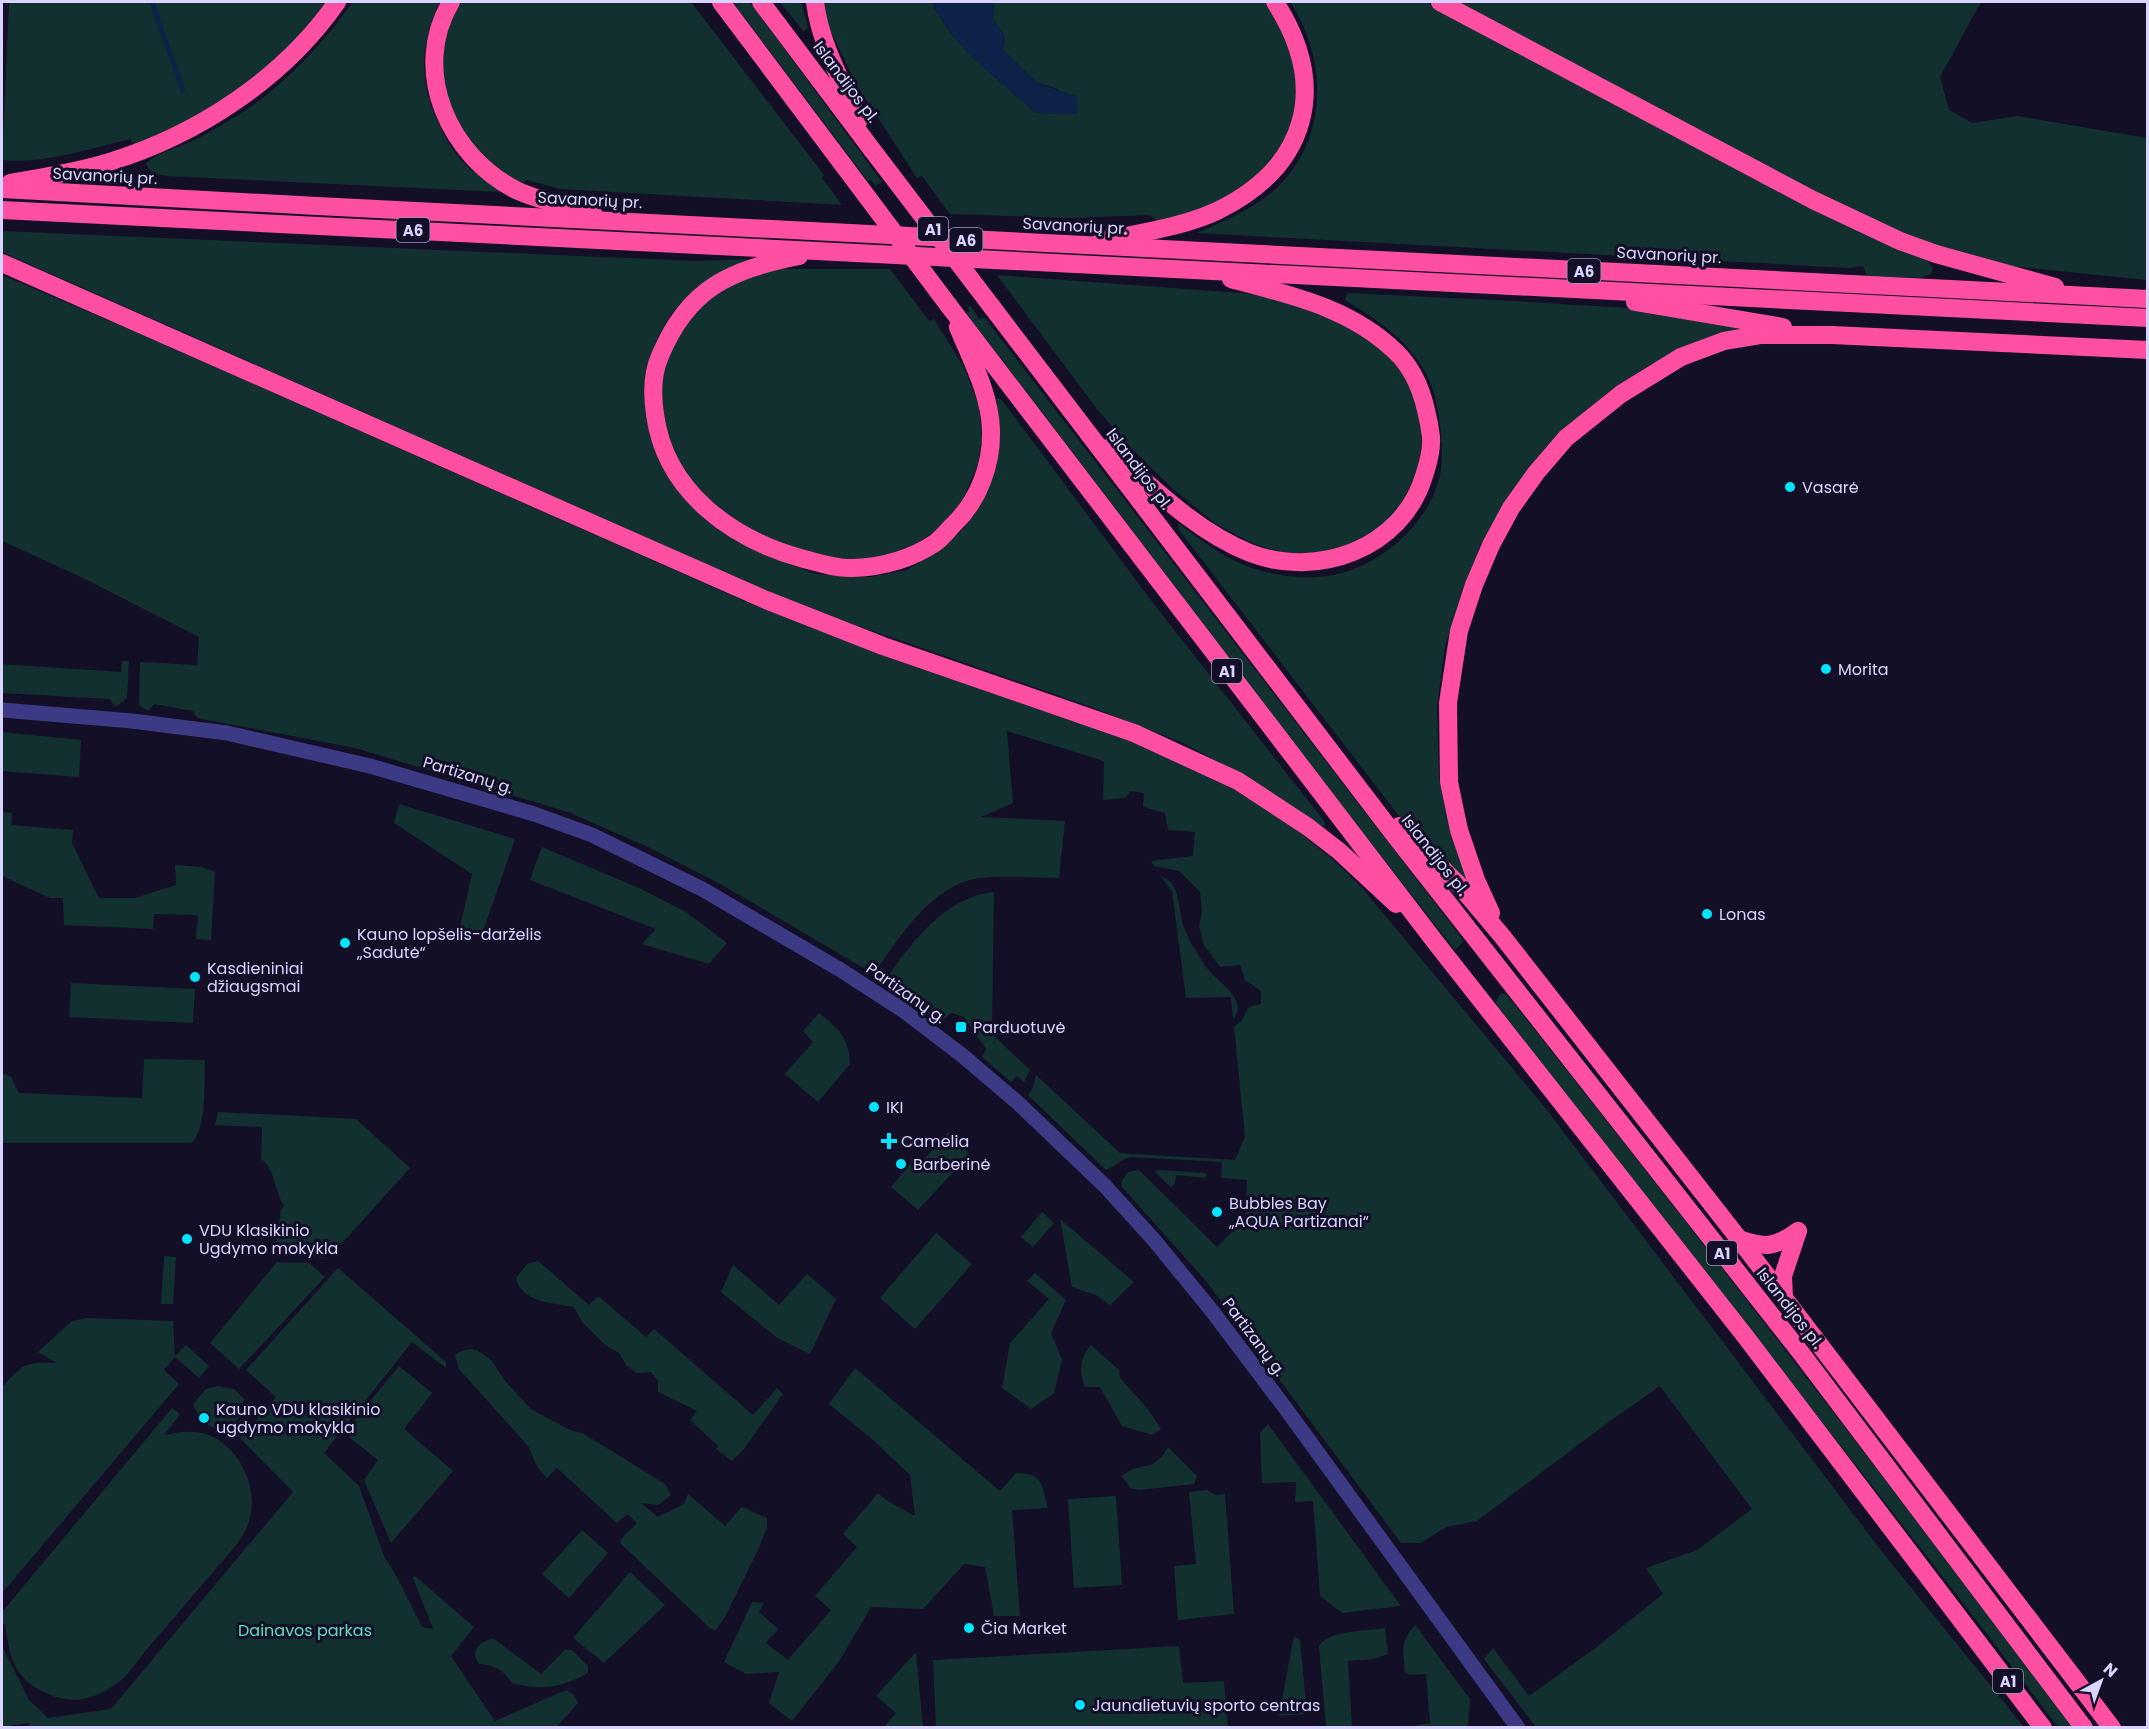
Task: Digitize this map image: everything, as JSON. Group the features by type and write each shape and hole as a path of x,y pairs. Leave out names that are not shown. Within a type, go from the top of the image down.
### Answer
{"highway":[{"path":"2,187 108,162 133,154 183,132 234,101 276,71 320,26 337,2"},
{"path":"451,2 443,14 434,58 437,96 450,127 470,155 493,175 519,191 621,221"},
{"path":"709,2 749,39"},
{"name":"A1","path":"721,2 949,306 1436,943 1752,1345 2043,1728"},
{"name":"Islandijos pl.","path":"761,2 1355,783 1801,1353 2084,1728"},
{"path":"815,2 816,14 833,63 873,151"},
{"path":"1076,246 1157,229 1218,211 1258,186 1283,160 1292,146 1302,118 1305,94 1304,73 1300,51 1289,23 1275,2"},
{"path":"1440,2 1813,200 1900,242 1988,269 2091,296"},
{"name":"Savanorių pr.","path":"2,187 1076,246 2148,299"},
{"name":"A6","path":"2,210 2148,318"},
{"path":"825,251 774,261 739,272 707,289 688,306 673,327 657,363 652,384 657,435 680,480 698,501 723,522 745,537 777,552 821,564 851,568 881,565 907,558 935,543 959,519 974,499 985,474 990,453 991,429 986,398 949,306"},
{"path":"2,263 766,600 883,646 1134,733 1238,781 1308,827 1339,851 1436,943"},
{"path":"1077,419 1184,513 1218,537 1250,553 1281,561 1311,562 1335,559 1376,539 1396,525 1412,505 1427,465 1431,438 1421,389 1397,352 1377,335 1313,301 1194,270"},
{"path":"1552,288 1832,335"},
{"path":"1502,936 1476,880 1458,830 1449,782 1448,715 1459,631 1474,585 1511,508 1536,473 1566,438 1622,394 1681,357 1724,341 1761,335 1832,335 2148,351"},
{"path":"1355,783 1460,886 1502,936 1739,1239 2112,1728"},
{"path":"1739,1239 1760,1246 1774,1245 1798,1232 1784,1276 1784,1298"}],"street":[{"name":"Partizanų g.","path":"2,710 132,721 227,733 370,766 534,814 592,835 702,889 838,969 904,1011 963,1056 1017,1102 1104,1186 1154,1240 1212,1311 1286,1409 1518,1728"}],"green space":[{"path":"9,2 331,2 284,55 203,116 136,148 130,139 66,155 17,161 2,160"},
{"path":"353,2 439,2 428,34 424,64 425,80 433,111 459,158 501,192 167,176 155,174 148,168 146,163 151,159 206,134 264,97 297,68 327,36"},
{"path":"458,2 691,2 824,175 822,178 842,205 560,189 527,180 520,186 498,172 454,124 440,69 446,31"},
{"path":"733,2 750,2 882,182 876,186 871,180 868,181"},
{"path":"780,2 801,2 808,27 804,32"},
{"path":"822,2 935,2 933,6 951,34 973,58 1036,113 1078,114 1058,89 1037,83 1003,50 1005,37 993,19 994,2 1268,2 1298,62 1296,121 1264,174 1211,208 1157,222 1150,215 1074,218 950,214 922,176 917,178 856,84 825,19"},
{"path":"1290,2 1426,2 1847,225 1925,258 1933,268 1931,274 1920,278 1867,276 1863,266 1848,268 1197,233 1244,211 1270,194 1289,174 1303,152 1312,128 1317,102 1317,76 1312,50 1303,25"},
{"path":"1456,2 1981,2 1940,77 1949,110 1972,123 2018,116 2147,138 2147,280 2009,266 1958,254 1899,233 1784,176"},
{"path":"2,231 696,261 747,259 748,262 714,276 696,288 671,314 656,341 647,380 646,410 652,443 672,481 703,514 746,546 815,574 870,577 907,570 937,552 960,532 974,515 990,481 994,404 997,398 1002,400 1150,599 1324,821 1325,826 1237,772 1181,742 1094,708 850,623 760,588 2,252"},
{"path":"773,269 890,269 929,321 934,319 964,367 979,406 982,438 978,464 960,506 935,531 919,542 895,553 852,559 827,558 775,543 725,515 681,470 665,436 659,407 666,353 709,294"},
{"path":"2,275 751,604 907,664 1127,739 1237,791 1290,824 1340,866 1362,888 1543,1105 1883,1553 2024,1727 1536,1727 1484,1659 1493,1648 1529,1696 1594,1649 1663,1594 1646,1568 1697,1550 1752,1509 1660,1386 1477,1521 1446,1527 1421,1543 1401,1543 1206,1281 1122,1187 1121,1182 1128,1172 1139,1170 1217,1247 1245,1219 1247,1180 1221,1178 1222,1162 1131,1157 1106,1170 1028,1095 1032,1090 1036,1075 1120,1153 1235,1160 1245,1137 1234,1027 1242,1020 1249,1007 1261,1004 1261,991 1245,980 1240,965 1220,967 1204,945 1199,926 1202,912 1200,892 1179,871 1154,866 1151,861 1193,856 1195,832 1168,830 1165,813 1143,807 1144,793 1130,791 1126,798 1103,800 1104,761 1007,731 1013,803 981,817 1065,821 1059,878 980,878 963,882 947,890 918,915 874,974 724,886 648,847 568,812 355,748 197,718 193,711 154,704 148,711 139,705 140,662 197,665 199,637 81,577 2,541"},
{"path":"997,275 1241,293 1284,299 1344,321 1389,356 1407,379 1420,407 1422,443 1417,470 1403,502 1379,529 1336,552 1297,557 1254,544 1216,524 1174,490 1125,442 1097,409"},
{"path":"1348,293 1662,310 1742,323 1743,330 1720,333 1698,341 1645,368 1607,393 1573,422 1505,502 1480,546 1462,592 1445,647 1437,707 1439,778 1453,840 1486,929 1179,530 1178,523 1223,554 1252,568 1285,576 1320,577 1342,573 1375,559 1404,536 1427,508 1440,475 1442,456 1439,417 1429,379 1414,355 1388,329 1346,301"},
{"path":"971,306 979,319 984,317 1464,941 1455,950 966,313 969,311 968,307"},
{"path":"122,661 129,661 127,698 116,707 109,699 2,693 2,664 121,672"},
{"path":"2,732 81,740 79,777 2,771"},
{"path":"399,804 515,839 481,937 458,936 472,874 394,823"},
{"path":"2,812 12,813 11,825 73,830 72,843 99,898 135,898 176,885 175,865 202,867 215,872 211,940 196,939 198,915 154,914 153,929 64,925 63,898 50,898 2,876"},
{"path":"542,847 639,888 686,912 727,943 709,964 642,944 656,929 530,880"},
{"path":"1160,876 1167,879 1175,890 1184,927 1201,959 1235,999 1238,1006 1233,1019 1231,997 1186,998 1172,891"},
{"path":"994,892 992,1034 1030,1070 1024,1082 1017,1076 1011,1082 982,1057 986,1049 964,1017 951,1013 939,1023 884,983 917,939 944,913 976,896"},
{"path":"71,983 195,989 193,1023 69,1017"},
{"path":"1501,993 1506,994 1721,1267 2073,1727 2058,1727 1497,1007 1496,1001"},
{"path":"819,1013 842,1034 848,1047 850,1064 818,1102 785,1074 813,1042 803,1031"},
{"path":"144,1059 205,1060 202,1117 200,1128 191,1143 2,1143 2,1076 5,1074 11,1077 19,1093 142,1098"},
{"path":"218,1112 356,1119 410,1168 335,1251 325,1258 287,1255 287,1245 276,1244 281,1210 284,1206 272,1174 261,1159 262,1127 215,1125"},
{"path":"948,1132 962,1144 969,1155 918,1210 891,1187 914,1160 922,1162"},
{"path":"1158,1170 1206,1173 1207,1175 1205,1178 1176,1175 1175,1184 1171,1187 1155,1172"},
{"path":"1042,1212 1054,1223 1033,1247 1021,1237"},
{"path":"1060,1219 1134,1282 1110,1305 1096,1295 1072,1287"},
{"path":"936,1233 972,1264 915,1329 880,1298"},
{"path":"164,1256 176,1257 173,1304 161,1304"},
{"path":"538,1261 589,1305 598,1296 646,1337 654,1329 753,1415 777,1388 783,1394 744,1449 732,1461 716,1449 718,1446 690,1420 697,1411 658,1392 658,1381 651,1372 637,1373 626,1365 619,1353 605,1345 582,1322 574,1307 548,1303 525,1293 516,1278 527,1264"},
{"path":"277,1262 309,1263 325,1277 239,1369 210,1343"},
{"path":"733,1265 779,1305 807,1274 836,1299 810,1354 776,1337 721,1292"},
{"name":"Dainavos parkas","path":"338,1268 446,1362 446,1368 412,1342 324,1453 359,1486 384,1556 422,1627 433,1629 413,1578 415,1576 474,1627 451,1656 495,1721 566,1690 574,1695 578,1703 556,1728 28,1727 30,1723 2,1727 2,1646 29,1700 48,1718 111,1709 293,1492 240,1438 276,1397 246,1370"},
{"path":"1035,1273 1066,1300 1051,1333 1062,1360 1054,1393 1031,1409 1002,1388 1010,1343 1049,1299 1027,1281"},
{"path":"87,1318 173,1321 175,1356 186,1345 209,1366 199,1378 175,1357 164,1370 179,1384 2,1593 2,1387 25,1366 37,1363 56,1363 38,1352 72,1321"},
{"path":"1091,1345 1119,1370 1120,1378 1147,1408 1161,1429 1153,1435 1122,1426 1100,1387 1085,1387 1081,1364"},
{"path":"477,1350 491,1360 506,1382 531,1409 568,1429 584,1434 665,1484 671,1495 658,1505 641,1503 658,1517 684,1504 688,1494 725,1526 742,1507 767,1518 767,1527 759,1548 725,1617 715,1631 620,1543 637,1523 628,1514 617,1523 557,1468 547,1478 538,1468 528,1446 459,1369 455,1356 459,1352"},
{"path":"399,1366 432,1393 404,1429 453,1471 391,1543 364,1480 378,1460 344,1433"},
{"path":"855,1368 1000,1491 1016,1473 1032,1475 1040,1482 1048,1508 1012,1510 1020,1616 994,1616 985,1567 964,1564 923,1609 871,1607 840,1660 792,1721 769,1703 779,1672 746,1674 724,1662 752,1602 764,1603 759,1612 778,1629 766,1643 788,1660 831,1610 815,1596 857,1547 843,1534 878,1493 915,1516 910,1475 872,1439 829,1404"},
{"path":"218,1386 234,1389 244,1399 239,1418 227,1429 210,1426 199,1415 193,1404 206,1389"},
{"path":"172,1408 180,1414 164,1435 185,1432 206,1434 218,1439 237,1457 248,1480 251,1493 252,1506 247,1528 238,1543 120,1682 107,1690 82,1699 55,1697 35,1687 20,1673 8,1645 5,1623 2,1626 2,1612"},
{"path":"1268,1424 1401,1606 1342,1613 1320,1596 1313,1501 1295,1502 1296,1482 1262,1483 1260,1433"},
{"path":"1168,1447 1197,1476 1194,1484 1139,1490 1130,1488 1122,1476 1135,1468 1157,1461"},
{"path":"1207,1490 1215,1495 1225,1494 1234,1614 1178,1620 1174,1566 1196,1564 1189,1492"},
{"path":"1116,1496 1122,1585 1074,1588 1068,1499"},
{"path":"582,1530 608,1553 569,1598 542,1574"},
{"path":"630,1572 665,1605 604,1663 573,1638"},
{"path":"1415,1625 1470,1699 1468,1727 1416,1727 1416,1725 1430,1723 1426,1674 1409,1675 1405,1672 1405,1642"},
{"path":"1385,1628 1388,1654 1374,1659 1348,1661 1352,1727 1326,1727 1319,1646 1339,1634"},
{"path":"1294,1636 1300,1640 1307,1714 1279,1716"},
{"path":"493,1638 541,1674 565,1650 572,1650 588,1666 588,1673 551,1687 533,1687 512,1683 498,1669 479,1664 476,1659 477,1647"},
{"name":"Jaunalietuvių sporto centras","path":"1179,1646 1183,1683 1224,1681 1228,1727 936,1727 933,1660"},
{"path":"916,1652 923,1727 884,1727 896,1713 876,1696"}],"water":[{"path":"935,2 994,2 993,19 1005,37 1003,50 1037,83 1076,96 1078,114 1036,113 973,58 951,34 933,6"}],"waterway":[{"path":"152,2 183,91"}],"place":[{"name":"Vasarė","path":"1790,487"},
{"name":"Morita","path":"1826,669"},
{"name":"Lonas","path":"1707,914"},
{"name":"Kauno lopšelis-darželis „Sadutė“","path":"345,943"},
{"name":"Kasdieniniai džiaugsmai","path":"195,977"},
{"name":"Parduotuvė","path":"961,1027"},
{"name":"IKI","path":"874,1107"},
{"name":"Camelia","path":"889,1141"},
{"name":"Barberinė","path":"901,1164"},
{"name":"Bubbles Bay „AQUA Partizanai“","path":"1217,1212"},
{"name":"VDU Klasikinio Ugdymo mokykla","path":"187,1239"},
{"name":"Kauno VDU klasikinio ugdymo mokykla","path":"204,1418"},
{"name":"Čia Market","path":"969,1628"},
{"name":"Jaunalietuvių sporto centras","path":"1080,1705"}]}
